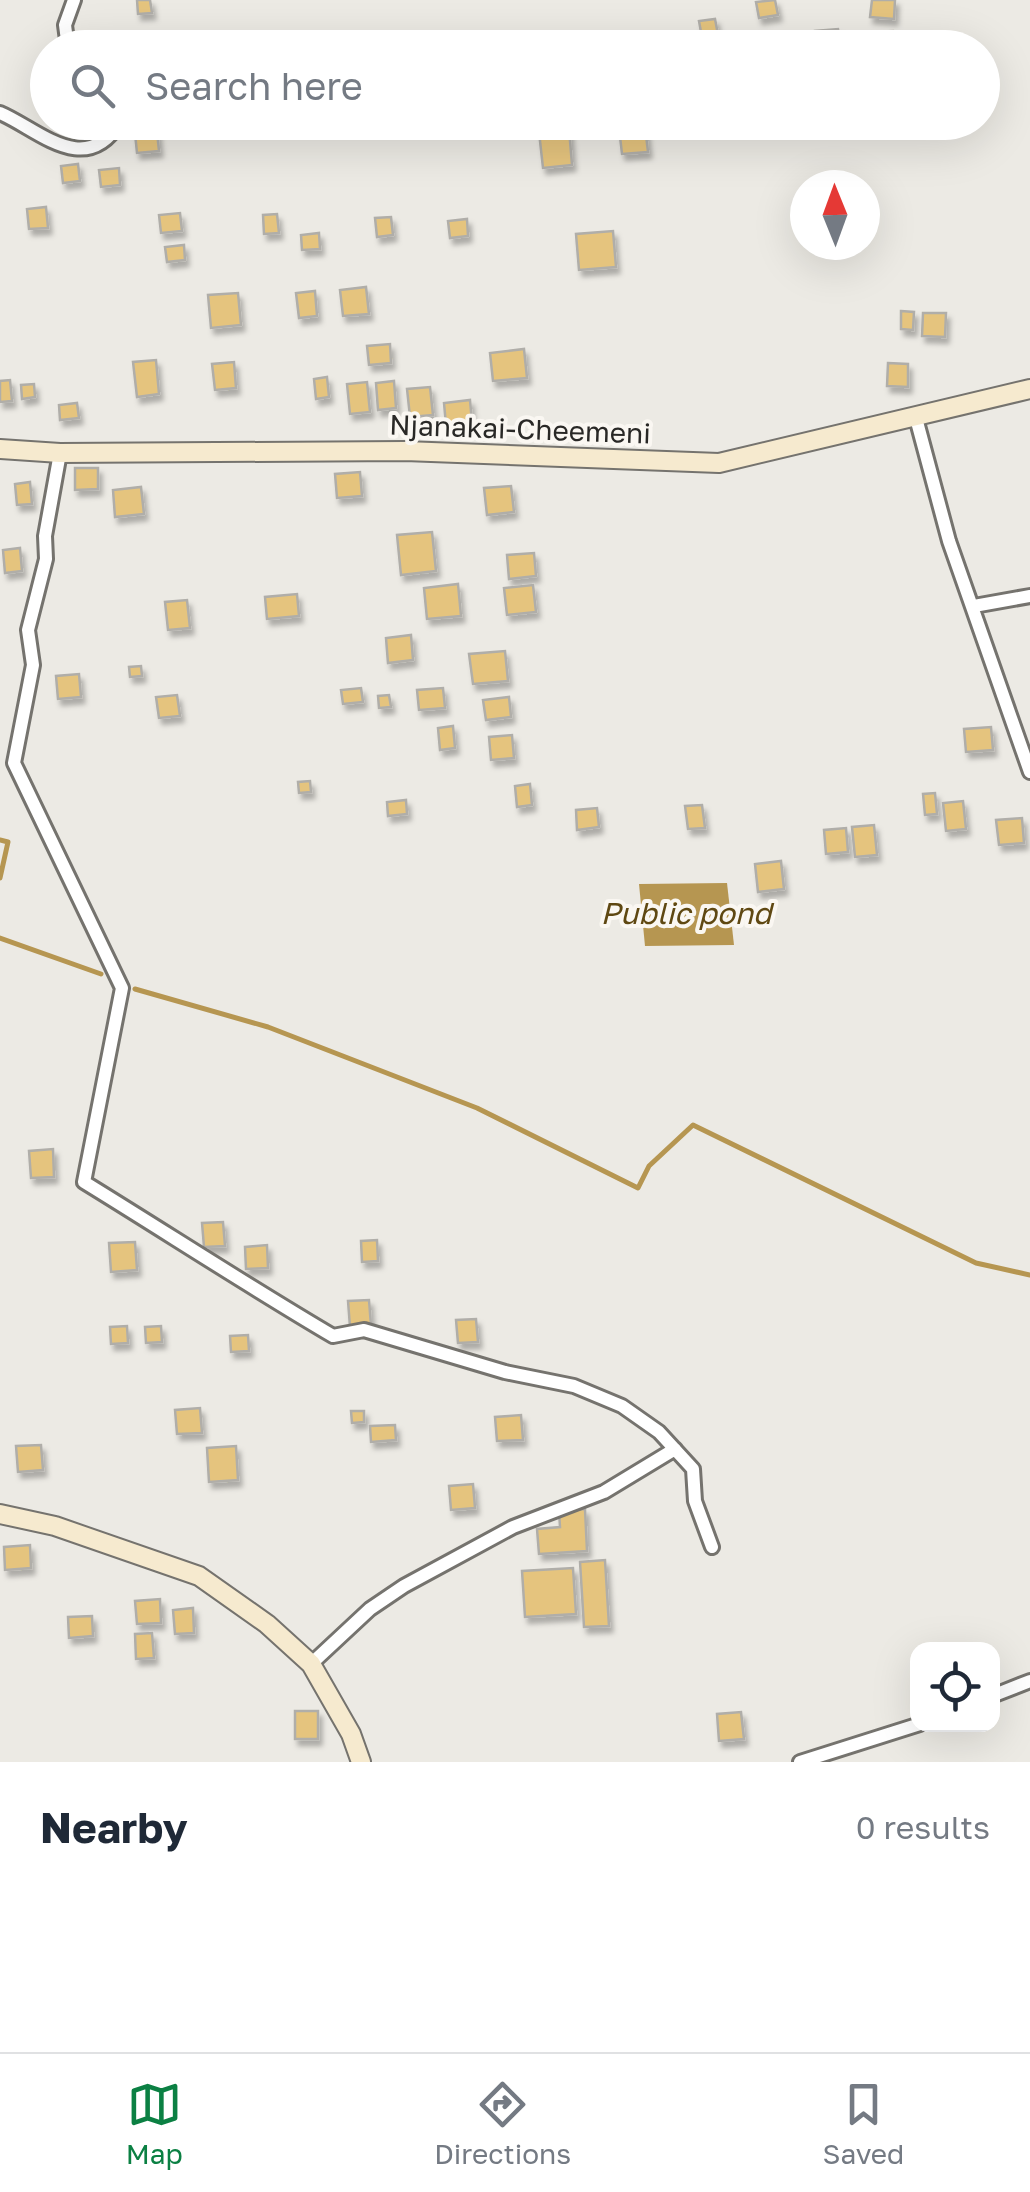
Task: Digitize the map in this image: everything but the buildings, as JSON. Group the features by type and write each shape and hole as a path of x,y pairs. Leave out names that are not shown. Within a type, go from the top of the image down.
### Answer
{"main road":[{"name":"Njanakai-Cheemeni","path":"0,448 60,452 405,452 719,463 1030,389"},
{"path":"0,1514 55,1526 200,1576 267,1624 312,1664 351,1734 360,1762"}],"street":[{"path":"66,30 74,0"},
{"path":"0,113 30,132"},
{"path":"45,140 67,148 89,147 102,140"},
{"path":"916,418 948,541 1030,772"},
{"path":"60,452 46,559 28,630 33,665 14,763 122,988 84,1182 151,1221 196,1256 333,1336 364,1330 504,1372 574,1386 622,1406 675,1449 693,1469 695,1502 712,1547"},
{"path":"974,606 1030,596"},
{"path":"312,1664 370,1610 404,1586 513,1527 604,1492 675,1449"},
{"path":"1000,1693 1030,1681"},
{"path":"800,1762 910,1727"}],"water":[{"name":"Public pond","path":"727,883 734,945 645,946 639,884"}],"waterway":[{"path":"0,840 8,842 0,878"},
{"path":"0,938 101,974"},
{"path":"135,989 268,1027 477,1108 638,1188 649,1166 693,1125 976,1263 1030,1275"}]}
